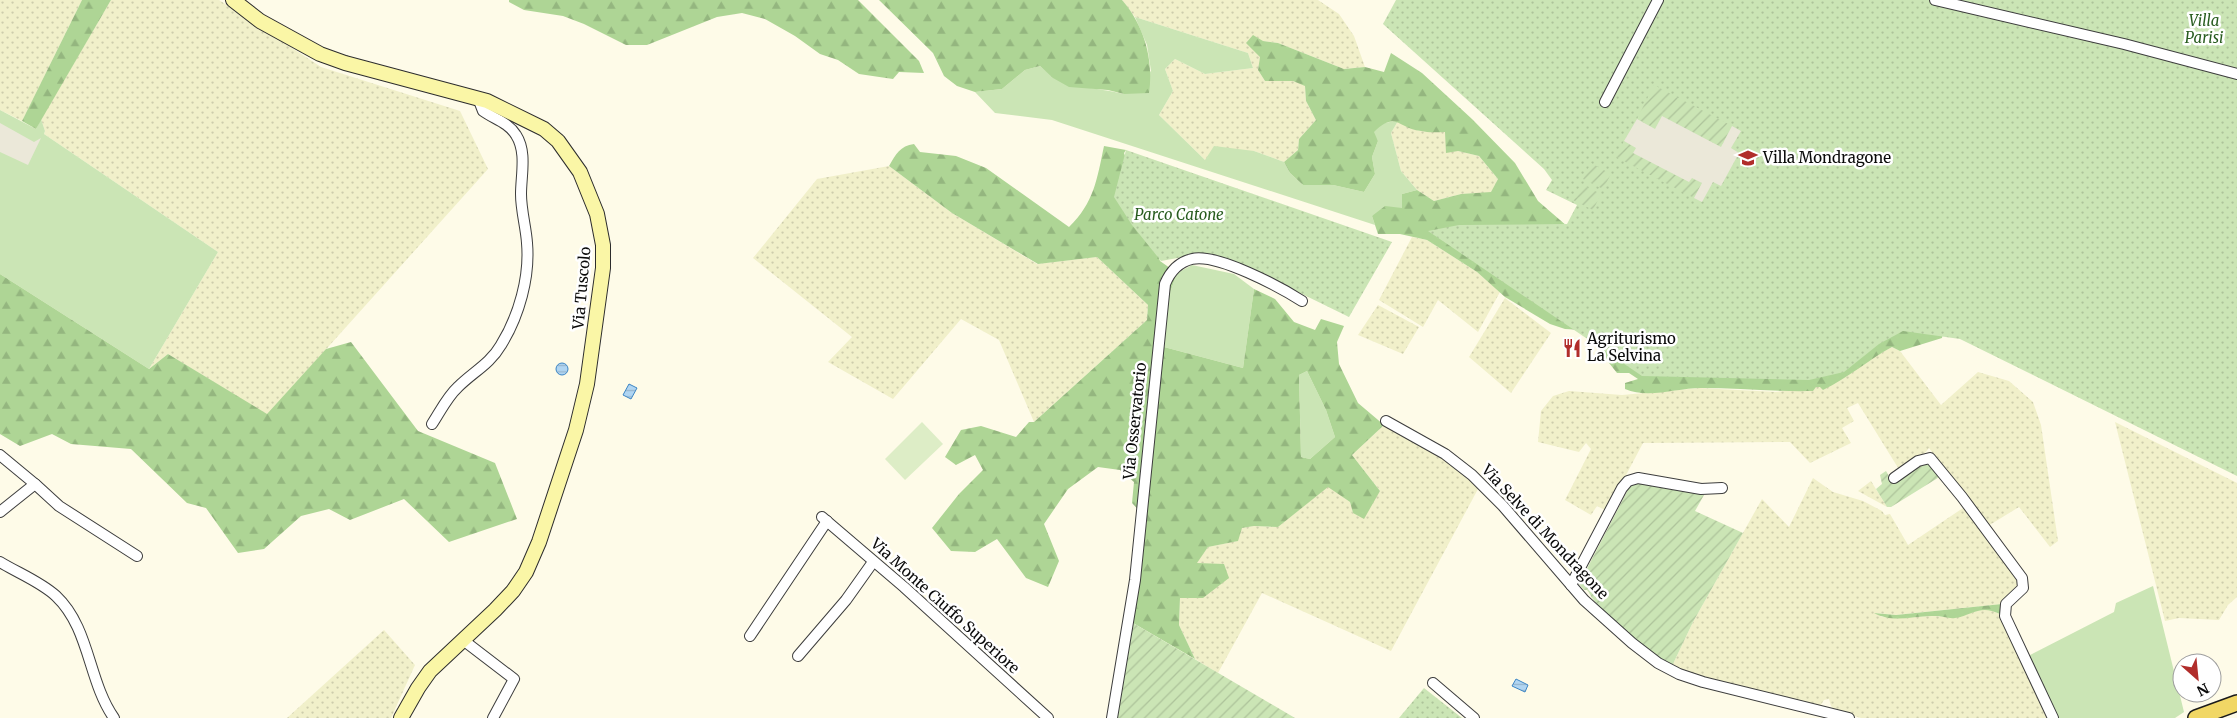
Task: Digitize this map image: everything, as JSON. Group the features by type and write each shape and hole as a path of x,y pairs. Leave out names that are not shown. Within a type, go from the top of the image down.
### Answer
{"main road":[{"path":"2196,718 2237,703"}],"street":[{"name":"Via Tuscolo","path":"233,0 260,21 327,57 478,98 504,108 540,127 558,141 580,172 592,198 600,228 603,257 583,403 541,538 526,572 513,591 426,675 401,718"},
{"path":"1605,102 1658,0"},
{"path":"1935,0 2124,44 2237,74"},
{"path":"432,424 456,389 486,365 500,346 515,316 525,275 527,243 521,207 522,160 520,142 508,125 483,111 478,98"},
{"name":"Via Osservatorio","path":"1112,718 1135,580 1164,284 1171,273 1181,264 1193,259 1207,259 1266,281 1302,301"},
{"name":"Via Selve di Mondragone","path":"1386,421 1446,454 1472,475 1503,506 1587,603 1658,663 1679,674 1754,696 1849,718"},
{"path":"0,455 59,506 137,556"},
{"path":"1894,478 1918,461 1930,458 1962,497 2022,578 2023,588 2006,604 2005,616 2053,718"},
{"path":"1571,585 1622,488 1628,481 1638,478 1701,489 1722,488"},
{"path":"0,512 35,484"},
{"name":"Via Monte Ciuffo Superiore","path":"750,636 824,519 1048,718"},
{"path":"0,562 47,589 65,606 81,634 98,687 114,718"},
{"path":"798,656 846,600 873,562"},
{"path":"463,640 514,680 493,718"},
{"path":"1433,683 1474,718"}],"green space":[{"path":"0,0 82,0 22,121 0,110"},
{"path":"82,0 111,0 36,129 22,121"},
{"path":"111,0 219,0 321,67 460,111 488,169 267,415 168,354 149,369 218,252 44,134 45,131 41,119"},
{"path":"509,0 858,0 919,61 924,73 899,72 893,79 859,74 838,60 820,54 795,36 765,19 742,13 717,17 647,45 626,45 584,24 563,16 524,10 509,2"},
{"path":"879,0 1122,0 1136,20 1146,44 1150,68 1149,93 1124,94 1108,90 1069,87 1053,78 1040,66 1025,70 1002,89 975,92 957,86 944,76 933,53"},
{"path":"1122,0 1318,0 1339,14 1354,36 1365,67 1344,69 1278,43 1263,41 1258,70 1265,81 1293,81 1305,85 1306,101 1316,120 1299,139 1298,150 1284,162 1254,151 1205,160 1159,115 1173,91 1165,69 1175,59 1205,74 1253,68 1248,53 1135,17"},
{"name":"Villa Mondragone","path":"1396,0 2237,0 2237,476 1960,339 1903,331 1879,344 1844,372 1809,380 1642,376 1428,231 1459,225 1567,224 1577,205 1546,190 1552,180 1544,169 1383,24"},
{"path":"1135,17 1248,53 1253,68 1205,74 1175,59 1165,69 1173,91 1159,115 1205,160 1214,146 1254,151 1284,162 1290,173 1303,185 1333,185 1364,192 1375,174 1372,157 1378,141 1373,132 1382,123 1398,121 1391,133 1401,171 1417,190 1402,194 1402,209 1372,216 1375,225 1052,120 995,113 975,92 1002,89 1025,70 1040,66 1050,74 1070,83 1124,94 1151,71 1147,45"},
{"path":"1253,35 1263,41 1278,43 1344,69 1365,67 1384,72 1391,53 1422,73 1472,119 1515,163 1538,201 1597,252 1945,317 1942,338 1900,351 1892,347 1823,390 1820,387 1816,387 1813,391 1692,388 1643,393 1625,389 1625,383 1638,379 1629,373 1617,373 1583,330 1565,329 1550,324 1505,297 1477,272 1427,240 1400,234 1378,234 1372,216 1385,206 1402,208 1402,194 1417,190 1434,201 1461,194 1491,192 1498,179 1479,156 1458,151 1446,153 1445,132 1414,130 1393,121 1381,126 1374,132 1378,141 1372,157 1375,174 1364,192 1333,185 1303,185 1290,173 1284,162 1298,150 1299,139 1316,120 1306,101 1305,86 1293,81 1265,81 1258,70 1260,57 1246,43"},
{"path":"1654,85 1732,126 1721,147 1662,117 1656,129 1637,119"},
{"path":"0,110 36,129 41,119 45,131 44,134 218,252 149,369 0,274"},
{"path":"1398,121 1419,131 1445,132 1458,151 1479,156 1498,179 1491,193 1461,194 1434,201 1417,190 1401,171 1391,133"},
{"path":"1624,141 1636,148 1634,153 1689,182 1692,178 1702,183 1694,198 1616,157"},
{"path":"914,144 920,152 956,156 986,168 1069,227 1089,200 1104,146 1126,150 1124,153 1160,261 1177,273 1167,301 1164,347 1243,368 1254,289 1275,299 1294,322 1315,330 1321,319 1344,326 1337,342 1339,364 1358,403 1384,425 1352,455 1380,491 1364,519 1353,513 1350,502 1328,487 1278,527 1254,526 1242,528 1238,541 1208,547 1197,563 1224,564 1229,578 1203,598 1180,598 1179,625 1195,659 1133,623 1147,519 1132,503 1134,482 1120,470 1098,467 1068,489 1044,524 1059,561 1048,587 1026,578 997,539 975,552 951,551 932,528 959,494 983,470 975,455 956,465 945,457 961,430 981,426 1016,437 1029,422 1034,422 1147,320 1148,305 1097,257 1038,264 952,213 889,166 899,151","holes":["1307,371 1326,410 1335,437 1310,459 1301,457 1299,375"]},
{"name":"Parco Catone","path":"1126,150 1392,242 1349,317 1247,267 1205,253 1161,261 1132,225 1114,197"},
{"path":"1591,163 1611,174 1603,189 1583,179"},
{"path":"889,166 952,213 1037,264 1097,257 1148,305 1147,320 1034,422 999,340 961,319 893,399 828,362 852,337 753,258 817,179"},
{"path":"1581,184 1601,194 1593,210 1573,200"},
{"path":"1412,237 1427,240 1477,272 1500,292 1478,332 1438,300 1423,327 1379,300"},
{"path":"1192,265 1234,274 1254,289 1243,368 1164,347 1167,301 1177,273"},
{"path":"0,274 149,369 168,354 267,414 326,349 351,342 418,431 495,463 517,519 449,542 404,499 350,520 329,509 301,516 264,549 238,553 206,508 187,503 131,449 71,444 52,434 20,446 0,434"},
{"path":"1505,298 1551,333 1511,393 1469,357"},
{"path":"1378,305 1419,327 1403,354 1358,335"},
{"path":"1892,347 1900,351 1941,405 1978,372 2009,381 2033,402 2041,425 2058,541 2050,547 2019,507 1988,526 1929,448 1900,471 1858,403 1847,408 1854,421 1842,428 1851,443 1810,463 1790,442 1643,443 1607,511 1597,506 1591,515 1565,500 1591,449 1586,443 1579,452 1538,442 1541,411 1553,396 1569,391 1622,395 1700,388 1776,392 1816,387"},
{"path":"1307,371 1326,410 1335,437 1310,459 1301,457 1299,375"},
{"path":"922,422 943,444 905,480 885,459"},
{"path":"2115,422 2237,483 2237,597 2228,605 2219,620 2179,618 2165,621"},
{"path":"1384,425 1450,461 1478,489 1391,651 1262,593 1218,673 1195,659 1179,625 1180,598 1196,563 1208,547 1237,541 1242,528 1254,526 1278,527 1328,486 1350,502 1353,513 1380,491 1352,455"},
{"path":"1928,460 1941,476 1891,507 1887,507 1876,489 1882,484 1880,475 1886,471 1893,483"},
{"path":"1813,478 1833,492 1863,501 1882,511 1885,515 1890,514 1908,545 1963,508 2015,577 2020,589 2002,604 1896,615 1876,613 1882,617 1936,616 1954,618 1980,610 1991,610 2000,614 2047,718 1861,718 1835,710 1831,706 1829,699 1824,700 1820,706 1715,682 1672,666 1693,622 1762,499 1789,527"},
{"path":"1871,481 1887,507 1858,491"},
{"path":"1632,482 1704,495 1695,511 1743,533 1693,622 1672,666 1619,628 1601,609 1587,590 1584,590 1579,584"},
{"path":"2153,586 2172,663 2172,703 2182,703 2184,712 2175,718 2057,718 2028,656 2114,612 2116,603"},
{"path":"2002,604 2000,614 1982,610 1953,618 1927,616 1897,619 1874,613 1896,615"},
{"path":"1133,623 1295,718 1117,718"},
{"path":"384,630 415,665 391,718 287,718"},
{"path":"1424,688 1462,718 1399,718"}],"shaded area":[{"path":"1662,116 1721,147 1732,126 1741,131 1731,148 1739,153 1721,186 1713,182 1702,202 1694,198 1702,183 1692,178 1689,182 1633,153 1636,148 1624,141 1637,119 1655,129"},
{"path":"0,123 34,142 41,138 28,165 0,152"}],"water":[{"path":"562,363 568,369 562,375 556,369"},
{"path":"629,384 637,388 631,399 623,395"},
{"path":"1516,679 1528,685 1525,692 1512,686"}],"place":[{"name":"Villa Mondragone","path":"1748,158"},
{"name":"Agriturismo La Selvina","path":"1572,348"}],"park label":[{"name":"Villa Parisi","path":"2204,30"}]}
